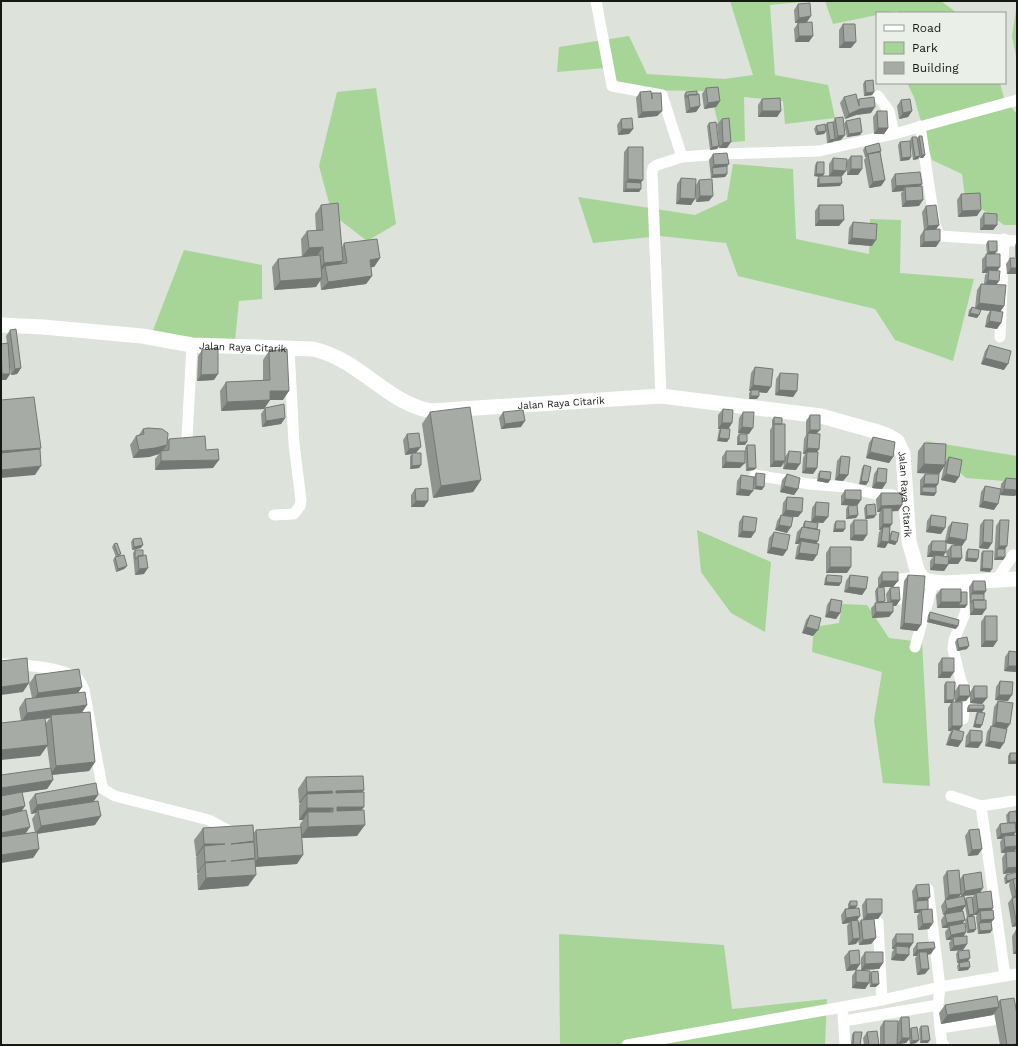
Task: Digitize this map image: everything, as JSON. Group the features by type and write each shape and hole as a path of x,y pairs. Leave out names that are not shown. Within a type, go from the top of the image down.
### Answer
{"street":[{"path":"596,1 612,86 662,96 682,157"},
{"path":"878,96 889,111 894,134"},
{"path":"661,396 652,173 653,168 657,164 682,157 721,154 819,151 894,134 1017,100"},
{"path":"920,126 934,225 940,236 1017,241"},
{"path":"1000,337 1004,239"},
{"name":"Jalan Raya Citarik","path":"1,325 43,327 142,336 192,345 313,349 327,352 354,366 402,402 415,408 431,411 661,396 821,416 852,423 889,436 897,441 903,454 909,541 917,570 927,580"},
{"path":"187,438 192,345"},
{"path":"274,515 294,514 300,506 294,444 289,348"},
{"path":"756,475 809,484 846,487 875,494 906,496"},
{"path":"997,579 1013,555"},
{"path":"899,599 901,579 966,581 1017,579"},
{"path":"915,647 927,580"},
{"path":"963,719 966,691 961,681 953,649 954,640 966,611 966,581"},
{"path":"1,664 39,667 71,674 78,679 84,690 101,782 103,789 108,793 130,801 209,820 229,833 246,834"},
{"path":"952,796 981,806 1013,801"},
{"path":"981,806 1005,976"},
{"path":"928,889 940,987 938,1005 940,1028 942,1043 944,1045"},
{"path":"878,922 882,1000"},
{"path":"628,1045 882,1000 940,987 1017,974"},
{"path":"844,1021 938,1005"},
{"path":"843,1006 845,1045"},
{"path":"940,1028 993,1020"}],"green space":[{"path":"730,1 812,1 770,5 775,75 828,85 835,118 785,124 783,101 744,97 745,141 723,143 710,91 622,90 605,68 557,72 559,47 629,36 647,74 724,79 753,75"},
{"path":"825,1 941,1 956,12 876,12 876,15 833,24"},
{"path":"1017,3 1017,61 1012,36"},
{"path":"908,84 1000,84 1004,98 1017,114 1017,225 1004,225 965,197 962,174 932,160 914,97"},
{"path":"376,88 396,224 367,241 332,214 319,166 337,92"},
{"path":"733,164 793,169 796,239 869,254 870,219 901,220 900,273 974,279 953,361 895,340 875,309 738,276 726,243 660,236 593,243 578,197 695,215 727,200"},
{"path":"184,250 262,265 262,299 239,301 235,341 184,346 152,333"},
{"path":"925,441 1017,456 1017,482 966,478"},
{"path":"697,530 771,562 765,632 731,613 701,572"},
{"path":"842,604 867,605 889,638 922,642 930,786 883,783 874,720 882,672 812,652 814,627 839,623"},
{"path":"559,934 724,945 732,1009 827,999 825,1045 560,1045"}],"building":[{"path":"810,3 811,16 799,18 798,4"},
{"path":"812,22 813,36 799,36 798,23"},
{"path":"843,24 855,24 856,42 844,42"},
{"path":"873,80 874,92 866,93 865,81"},
{"path":"718,87 720,101 708,103 706,88"},
{"path":"651,91 652,99 652,93 661,93 662,111 642,112 640,92"},
{"path":"697,91 697,95 688,95 686,98 686,92"},
{"path":"699,94 700,106 690,108 688,95"},
{"path":"856,94 859,106 859,99 874,97 875,107 860,109 849,114 844,97"},
{"path":"780,98 781,111 762,111 762,99"},
{"path":"910,99 912,111 903,113 901,100"},
{"path":"877,111 887,111 888,128 878,128"},
{"path":"843,117 845,135 838,136 835,118"},
{"path":"632,118 633,129 622,129 621,119"},
{"path":"729,118 731,142 723,143 722,119"},
{"path":"860,118 862,132 849,134 846,121"},
{"path":"716,122 719,146 712,147 709,123"},
{"path":"833,122 835,139 830,140 827,123"},
{"path":"825,124 826,131 818,132 816,126"},
{"path":"919,136 922,136 925,155 922,155"},
{"path":"912,137 917,137 920,156 915,157"},
{"path":"910,141 911,157 902,158 900,142"},
{"path":"879,143 881,151 867,154 865,147"},
{"path":"628,147 643,147 643,180 628,179"},
{"path":"880,152 885,180 873,182 868,154"},
{"path":"727,153 729,164 714,165 713,154"},
{"path":"851,156 862,156 862,169 851,169"},
{"path":"833,158 847,159 846,171 833,170"},
{"path":"817,162 824,162 824,174 816,174"},
{"path":"727,166 727,174 713,175 712,168"},
{"path":"920,172 922,184 896,186 895,174"},
{"path":"819,176 841,176 842,183 819,184"},
{"path":"681,178 696,179 695,199 680,198"},
{"path":"712,179 713,196 700,196 699,180"},
{"path":"626,182 641,183 641,189 626,189"},
{"path":"922,186 923,200 906,201 905,187"},
{"path":"980,193 981,210 962,211 961,194"},
{"path":"338,203 343,261 324,263 323,247 309,248 307,231 323,230 321,205"},
{"path":"819,205 843,205 844,220 819,220"},
{"path":"936,205 939,225 928,226 926,206"},
{"path":"984,213 997,214 997,225 984,225"},
{"path":"853,222 877,224 876,240 852,238"},
{"path":"940,229 940,241 924,242 924,230"},
{"path":"377,239 380,258 370,260 372,276 328,282 325,266 347,263 344,243"},
{"path":"988,241 997,241 997,251 989,252"},
{"path":"986,254 1000,254 1000,267 986,267"},
{"path":"320,255 322,278 280,281 278,259"},
{"path":"1010,258 1017,258 1017,268 1011,268"},
{"path":"989,270 1000,271 999,281 988,280"},
{"path":"981,284 1006,285 1004,306 979,303"},
{"path":"972,307 981,310 979,315 970,313"},
{"path":"991,310 1003,312 1001,323 989,321"},
{"path":"16,329 21,368 15,369 10,330"},
{"path":"8,343 10,374 2,374 1,344"},
{"path":"989,345 1011,351 1008,364 985,358"},
{"path":"218,348 218,374 201,375 202,350"},
{"path":"287,349 289,391 270,391 270,400 227,402 226,382 270,380 269,351"},
{"path":"755,367 773,369 771,387 753,385"},
{"path":"780,373 798,374 797,391 779,390"},
{"path":"751,390 759,390 759,396 751,396"},
{"path":"34,397 41,448 1,451 1,400"},
{"path":"284,404 285,418 266,421 265,408"},
{"path":"470,407 481,480 441,486 430,412"},
{"path":"723,409 733,410 732,423 722,423"},
{"path":"523,410 525,421 505,424 503,412"},
{"path":"743,412 754,412 753,428 742,427"},
{"path":"810,415 820,415 820,430 810,430"},
{"path":"774,417 782,418 782,424 774,424"},
{"path":"774,424 785,424 785,461 774,461"},
{"path":"721,428 730,429 729,439 719,438"},
{"path":"143,429 162,429 168,433 167,445 139,450 136,436 144,434"},
{"path":"419,433 421,447 409,449 407,434"},
{"path":"808,433 820,434 819,449 807,448"},
{"path":"739,434 747,434 747,442 739,442"},
{"path":"205,436 206,450 218,449 219,460 161,461 161,451 169,450 169,439"},
{"path":"873,437 895,442 893,457 870,452"},
{"path":"924,443 946,444 945,465 924,464"},
{"path":"747,445 755,445 756,468 748,468"},
{"path":"40,449 41,466 1,470 1,453"},
{"path":"726,451 745,451 745,463 726,462"},
{"path":"789,451 801,452 800,464 787,463"},
{"path":"807,452 818,452 817,468 806,468"},
{"path":"412,453 421,453 421,465 412,466"},
{"path":"841,456 850,457 848,475 839,474"},
{"path":"949,457 962,460 959,477 946,474"},
{"path":"864,465 871,467 868,482 861,481"},
{"path":"878,468 887,469 886,483 876,482"},
{"path":"820,471 831,472 830,480 819,478"},
{"path":"756,473 765,474 764,487 756,486"},
{"path":"787,474 800,478 798,489 784,486"},
{"path":"925,474 939,474 938,484 924,484"},
{"path":"741,475 754,477 753,491 740,489"},
{"path":"1006,478 1017,479 1017,490 1004,489"},
{"path":"985,486 1001,489 998,504 983,501"},
{"path":"922,487 936,487 936,493 922,492"},
{"path":"428,488 428,501 416,501 415,489"},
{"path":"845,490 861,490 861,500 845,499"},
{"path":"881,493 902,493 902,505 881,506"},
{"path":"787,497 803,498 802,512 786,510"},
{"path":"816,502 829,503 828,517 815,516"},
{"path":"875,504 876,515 867,516 866,505"},
{"path":"857,505 858,515 849,516 848,506"},
{"path":"883,508 892,508 892,524 883,524"},
{"path":"781,515 793,517 791,527 779,525"},
{"path":"931,515 946,517 945,528 930,526"},
{"path":"743,516 757,518 755,532 742,531"},
{"path":"854,520 867,520 867,535 854,535"},
{"path":"984,520 993,520 992,543 983,542"},
{"path":"1000,520 1009,520 1007,546 999,546"},
{"path":"805,521 818,523 817,529 804,527"},
{"path":"836,521 845,521 845,529 835,529"},
{"path":"952,522 968,524 966,540 949,537"},
{"path":"802,527 820,530 818,541 799,538"},
{"path":"883,527 890,527 889,542 881,541"},
{"path":"892,531 899,533 897,542 890,540"},
{"path":"774,532 790,535 787,550 771,547"},
{"path":"141,538 143,545 134,547 133,539"},
{"path":"801,541 819,544 817,555 799,553"},
{"path":"932,541 946,541 946,552 931,551"},
{"path":"117,543 121,554 118,555 114,544"},
{"path":"961,545 962,558 951,558 951,546"},
{"path":"830,547 851,547 851,567 830,567"},
{"path":"968,549 979,550 978,559 967,558"},
{"path":"997,549 1005,549 1005,557 997,557"},
{"path":"135,550 143,550 143,556 138,556 135,559"},
{"path":"983,551 993,551 992,569 982,568"},
{"path":"124,555 127,566 118,569 115,557"},
{"path":"146,555 148,568 139,569 138,556"},
{"path":"935,555 949,557 948,565 934,564"},
{"path":"882,572 898,572 898,581 882,581"},
{"path":"827,575 842,576 841,583 826,582"},
{"path":"850,575 868,577 866,589 849,587"},
{"path":"908,575 925,576 921,625 904,623"},
{"path":"973,581 985,581 986,591 973,591"},
{"path":"884,587 885,601 878,602 877,588"},
{"path":"899,587 900,600 891,600 890,588"},
{"path":"941,589 961,589 961,602 941,602"},
{"path":"961,592 967,592 967,605 958,605 961,602"},
{"path":"971,594 984,594 984,600 973,600 971,603"},
{"path":"831,599 842,601 840,613 829,611"},
{"path":"973,600 986,600 986,609 974,609"},
{"path":"893,602 893,612 876,612 875,603"},
{"path":"930,612 959,620 958,626 929,619"},
{"path":"810,615 821,618 818,630 806,627"},
{"path":"985,616 997,616 997,641 985,641"},
{"path":"967,637 969,646 959,648 957,639"},
{"path":"1009,651 1017,652 1017,666 1008,666"},
{"path":"27,658 29,683 1,687 1,661"},
{"path":"942,658 954,658 954,672 942,672"},
{"path":"79,669 82,687 38,693 35,675"},
{"path":"1000,681 1013,682 1012,695 999,695"},
{"path":"946,682 955,682 954,700 946,700"},
{"path":"959,685 969,685 970,696 959,696"},
{"path":"974,686 987,686 987,698 974,698"},
{"path":"85,692 87,705 27,713 25,699"},
{"path":"998,701 1013,703 1010,724 996,722"},
{"path":"952,702 962,702 962,726 952,726"},
{"path":"969,705 984,705 984,709 969,709"},
{"path":"90,712 95,762 56,766 51,715"},
{"path":"978,712 985,713 982,725 975,724"},
{"path":"45,718 48,745 1,750 1,723"},
{"path":"991,726 1007,729 1004,743 989,741"},
{"path":"953,729 964,732 962,741 950,739"},
{"path":"970,730 982,731 982,742 970,742"},
{"path":"1010,753 1017,753 1017,761 1010,761"},
{"path":"51,768 53,780 1,788 1,775"},
{"path":"363,776 364,790 336,791 336,793 364,792 364,807 337,807 337,811 364,810 365,825 308,827 308,812 333,812 333,808 307,808 307,794 333,793 332,791 307,792 306,777"},
{"path":"96,783 98,795 37,805 35,794"},
{"path":"22,792 25,806 1,811 1,796"},
{"path":"98,801 101,816 41,826 38,810"},
{"path":"26,810 30,827 1,833 1,816"},
{"path":"1016,811 1017,823 1009,823 1009,812"},
{"path":"1015,822 1016,832 1001,834 1000,824"},
{"path":"253,825 254,841 231,844 254,842 255,858 231,861 255,859 256,875 206,878 205,863 226,861 205,862 204,846 225,844 204,844 203,828"},
{"path":"301,827 303,855 258,858 256,830"},
{"path":"979,829 982,849 972,850 969,830"},
{"path":"37,832 39,849 1,855 1,837"},
{"path":"1017,835 1017,846 1005,847 1004,836"},
{"path":"1017,851 1017,867 1007,868 1006,852"},
{"path":"959,870 961,894 949,895 947,871"},
{"path":"981,872 983,888 965,891 963,875"},
{"path":"1017,872 1017,878 1007,881 1006,875"},
{"path":"1017,878 1017,893 1016,894 1013,879"},
{"path":"929,884 930,897 918,898 916,885"},
{"path":"991,891 993,908 978,909 976,893"},
{"path":"964,896 966,905 947,909 945,900"},
{"path":"972,897 974,914 969,915 966,898"},
{"path":"1017,897 1017,921 1016,921 1012,898"},
{"path":"866,899 882,899 882,913 867,914"},
{"path":"928,900 928,909 916,910 916,901"},
{"path":"850,901 857,901 857,906 850,906"},
{"path":"859,908 860,916 846,918 845,909"},
{"path":"932,909 933,923 923,924 921,910"},
{"path":"993,910 994,919 981,920 980,911"},
{"path":"963,911 965,920 947,923 945,914"},
{"path":"974,916 976,929 969,930 967,917"},
{"path":"874,919 876,938 863,940 861,920"},
{"path":"858,920 860,938 853,939 851,921"},
{"path":"991,922 992,930 980,931 979,923"},
{"path":"965,923 966,932 951,935 949,926"},
{"path":"896,934 913,934 913,943 896,943"},
{"path":"967,936 967,944 954,946 953,937"},
{"path":"934,942 935,948 917,950 917,943"},
{"path":"896,946 909,947 909,955 896,954"},
{"path":"859,950 860,964 850,965 849,951"},
{"path":"969,950 970,958 959,960 958,951"},
{"path":"865,952 883,952 883,963 865,964"},
{"path":"919,952 927,952 929,969 921,969"},
{"path":"969,961 970,967 960,968 959,963"},
{"path":"856,970 870,971 869,983 856,982"},
{"path":"878,971 879,984 872,984 871,972"},
{"path":"997,996 999,1007 947,1015 945,1005"},
{"path":"1014,998 1017,1014 1017,1044 1007,1045 1000,1000"},
{"path":"901,1017 909,1017 910,1038 902,1038"},
{"path":"884,1021 898,1021 897,1045 884,1045"},
{"path":"921,1026 928,1026 930,1040 922,1041"},
{"path":"917,1027 919,1040 912,1041 911,1028"},
{"path":"877,1031 879,1045 869,1045 867,1032"},
{"path":"854,1032 862,1032 860,1045 853,1045"}]}
